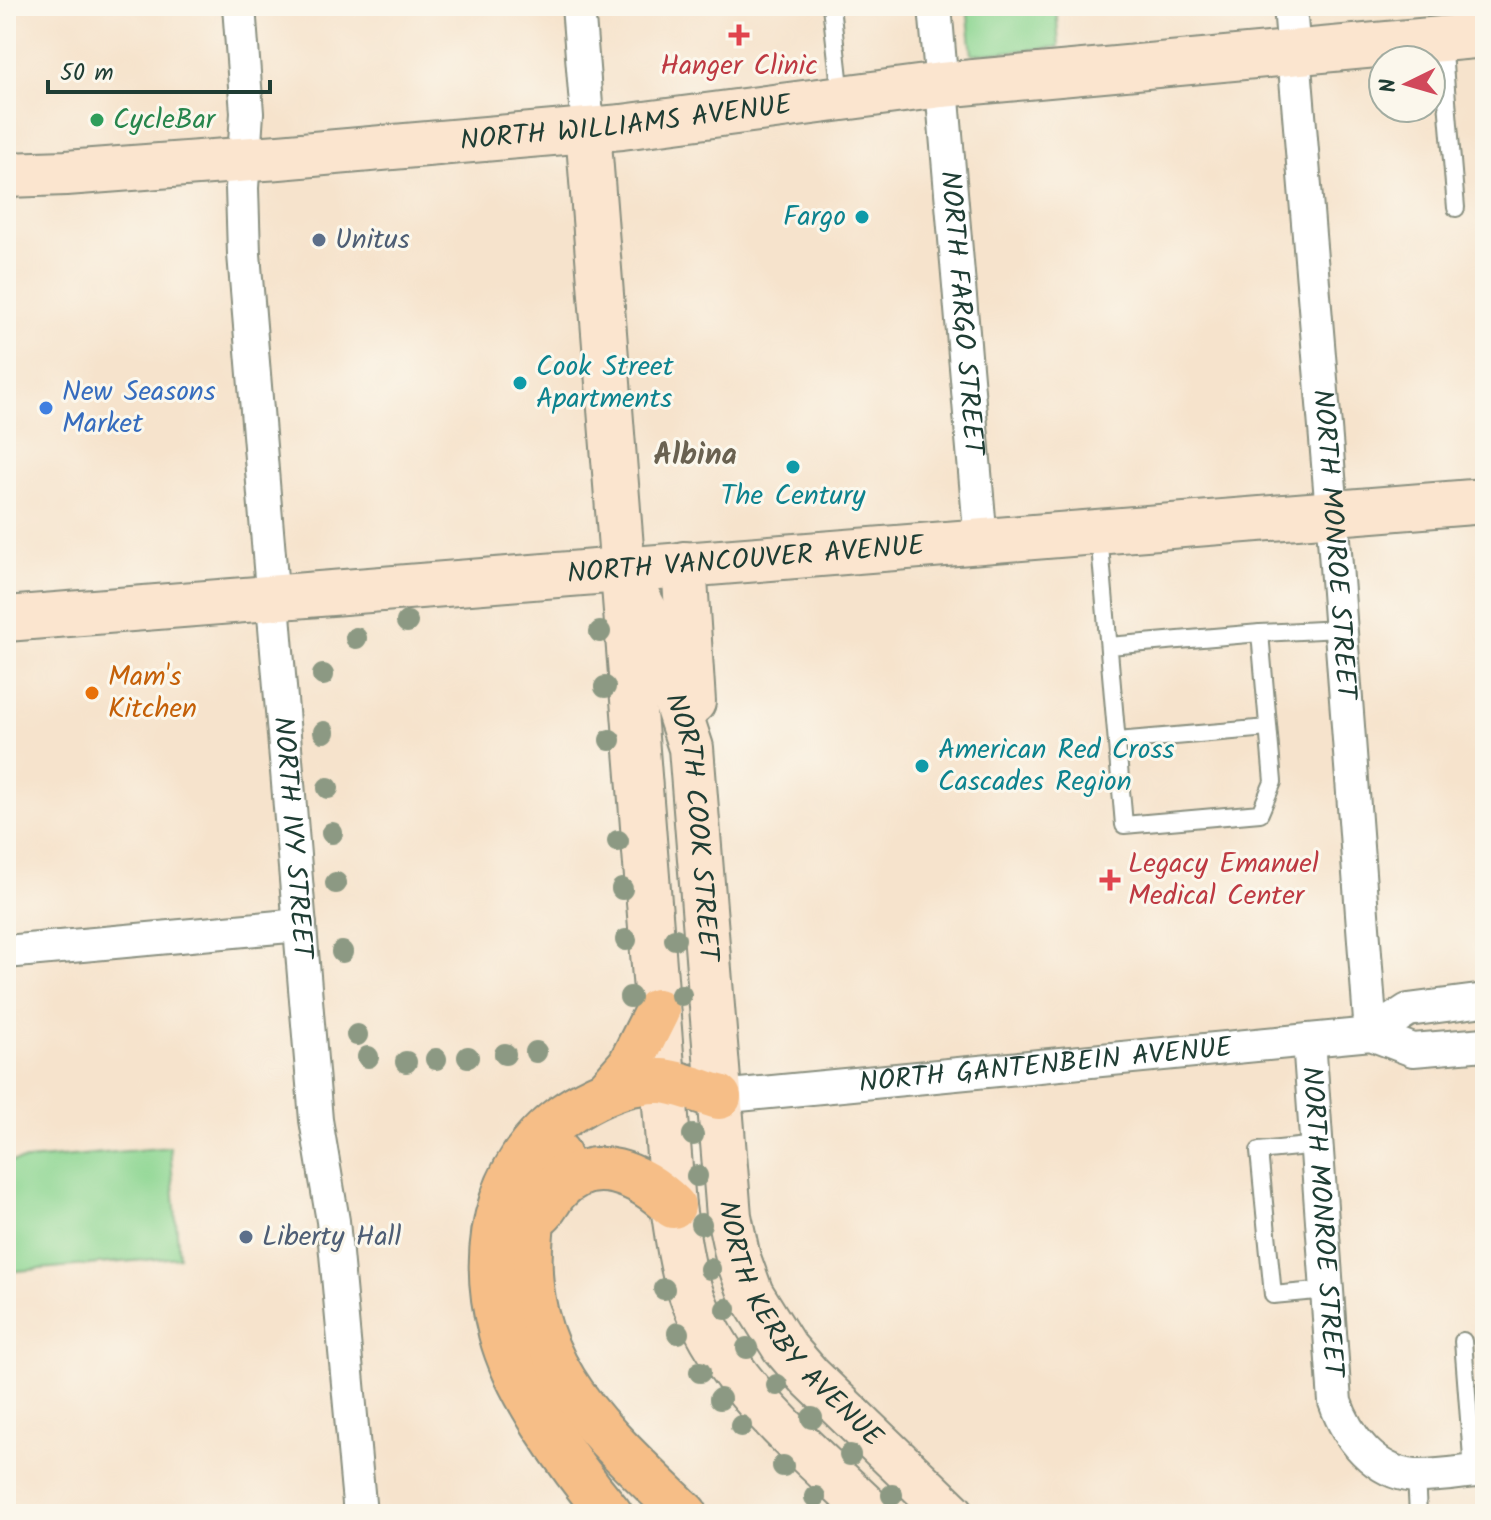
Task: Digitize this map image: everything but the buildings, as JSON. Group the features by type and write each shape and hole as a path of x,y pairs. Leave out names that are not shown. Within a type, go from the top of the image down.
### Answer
{"highway":[{"path":"610,1514 553,1437 524,1387 502,1336 493,1298 491,1258 496,1217 510,1181 529,1147 559,1119 608,1090 630,1065 657,1011"},
{"path":"608,1090 719,1097"},
{"path":"664,1094 587,1130 565,1146 534,1193 529,1271 531,1296 549,1353 583,1411 604,1436 685,1514"},
{"path":"532,1223 556,1191 570,1179 601,1169 632,1176 656,1190 673,1206"}],"main road":[{"name":"NORTH WILLIAMS AVENUE","path":"6,175 66,173 588,130 941,85 1485,35"},
{"name":"NORTH COOK STREET","path":"588,130 664,1094"},
{"name":"NORTH VANCOUVER AVENUE","path":"6,619 1485,501"},
{"path":"684,564 693,702 691,748"},
{"name":"NORTH COOK STREET","path":"622,568 648,616 691,748 719,1097"},
{"name":"NORTH KERBY AVENUE","path":"664,1094 673,1206 688,1283 707,1331 724,1359 766,1411 873,1514"},
{"name":"NORTH KERBY AVENUE","path":"719,1097 732,1230 738,1258 763,1318 809,1376 952,1514"}],"street":[{"name":"NORTH IVY STREET","path":"239,6 247,113 242,188 244,254 316,1120 333,1221 360,1514"},
{"path":"578,6 588,130"},
{"name":"NORTH FARGO STREET","path":"935,6 981,542"},
{"name":"NORTH MONROE STREET","path":"1290,6 1371,1034"},
{"path":"6,952 300,925"},
{"name":"NORTH GANTENBEIN AVENUE","path":"1371,1034 1408,1010 1485,1000"},
{"name":"NORTH GANTENBEIN AVENUE","path":"719,1097 1371,1034 1413,1050 1485,1044"},
{"name":"NORTH MONROE STREET","path":"1309,1040 1335,1402 1342,1424 1364,1450 1395,1472 1416,1476"},
{"path":"1416,1476 1479,1471"}],"lane":[{"path":"831,6 842,98"},
{"path":"1442,39 1456,208"},
{"path":"1099,532 1124,825 1260,813 1273,782 1260,633"},
{"path":"1109,646 1340,629"},
{"path":"1117,741 1268,728"},
{"path":"1317,1145 1259,1151 1273,1295 1327,1290"},
{"path":"1463,1341 1479,1471"},
{"path":"1416,1476 1418,1514"}],"green space":[{"path":"967,6 1056,6 1059,47 972,55"},
{"path":"170,1147 179,1257 6,1272 6,1162"}],"place":[{"name":"Hanger Clinic","path":"739,35"},
{"name":"CycleBar","path":"97,120"},
{"name":"Fargo","path":"862,217"},
{"name":"Unitus","path":"319,240"},
{"name":"Cook Street Apartments","path":"520,383"},
{"name":"New Seasons Market","path":"46,408"},
{"name":"The Century","path":"793,467"},
{"name":"Mam's Kitchen","path":"92,693"},
{"name":"American Red Cross Cascades Region","path":"922,766"},
{"name":"Legacy Emanuel Medical Center","path":"1110,880"},
{"name":"Liberty Hall","path":"246,1237"}],"district":[{"name":"Albina","path":"695,456"}]}
